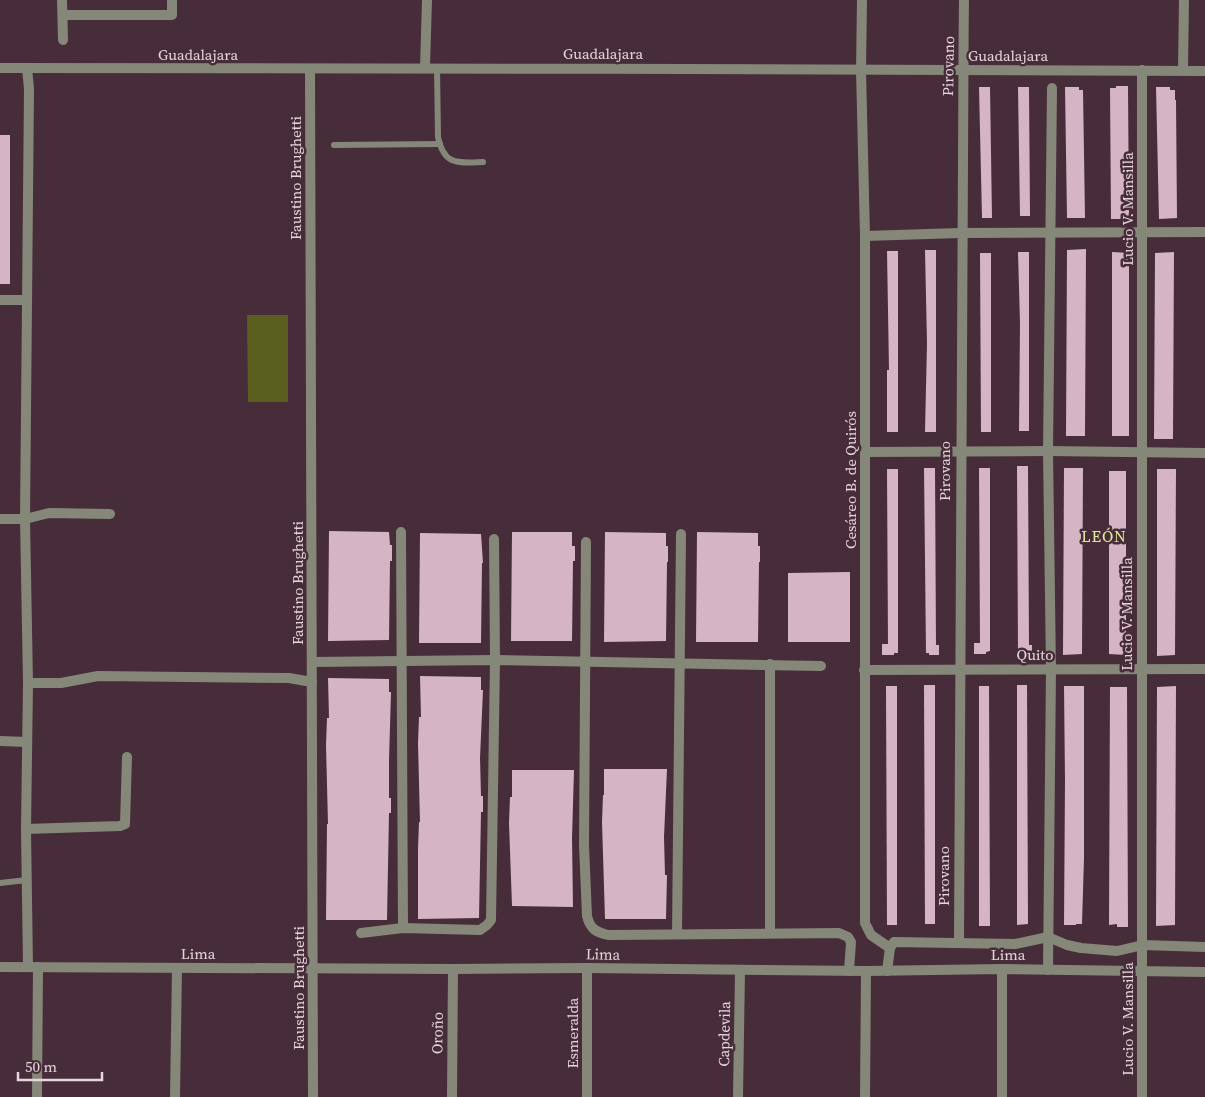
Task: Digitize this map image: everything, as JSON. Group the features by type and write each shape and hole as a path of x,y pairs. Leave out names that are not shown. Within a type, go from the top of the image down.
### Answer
{"street":[{"path":"62,0 63,40"},
{"path":"63,15 172,14 172,0"},
{"path":"425,68 427,0"},
{"name":"Cesáreo B. de Quirós","path":"862,0 861,70 865,236 865,924 871,935 890,948"},
{"name":"Pirovano","path":"959,942 960,233 964,0"},
{"path":"1183,70 1184,0"},
{"name":"Guadalajara","path":"0,68 1205,70"},
{"path":"27,68 29,88 25,519 28,682 26,829 37,1097"},
{"name":"Faustino Brughetti","path":"310,69 313,1097"},
{"name":"Lucio V. Mansilla","path":"1142,70 1142,1097"},
{"path":"1048,970 1051,670 1048,451 1052,88"},
{"path":"865,236 960,233 1205,232"},
{"path":"0,300 26,300"},
{"path":"865,452 1142,451 1205,453"},
{"path":"0,519 25,519 49,513 110,514"},
{"path":"401,532 403,928"},
{"path":"678,934 681,534"},
{"path":"361,933 403,928 480,930 491,920 495,660 494,539"},
{"path":"586,542 584,844 589,925 598,932 608,935 770,932 839,933 848,936 851,942 849,971"},
{"path":"312,662 495,660 821,666"},
{"path":"770,664 770,932"},
{"name":"Quito","path":"864,670 1205,669"},
{"path":"28,682 61,683 98,676 289,678 312,682"},
{"path":"0,741 27,742"},
{"path":"26,829 120,826 125,824 127,757"},
{"path":"887,971 890,948 894,942 1015,944 1048,937 1066,945 1099,950 1117,951 1142,945 1205,947"},
{"name":"Lima","path":"0,967 588,968 740,971 1002,969 1205,972"},
{"path":"175,1097 177,968"},
{"name":"Esmeralda","path":"587,1097 588,968"},
{"name":"Oroño","path":"452,1097 453,969"},
{"path":"1002,969 1002,1097"},
{"name":"Capdevila","path":"738,1097 740,971"},
{"path":"865,1097 866,971"}],"lane":[{"path":"438,68 440,149 451,162 483,162"},
{"path":"334,145 440,144"},
{"path":"0,883 27,880"}],"green space":[{"path":"247,315 288,315 288,402 248,402"}],"building":[{"path":"1116,86 1128,86 1129,219 1111,219 1110,88 1116,88"},
{"path":"979,87 990,87 992,218 982,218"},
{"path":"1018,87 1029,87 1030,216 1020,216"},
{"path":"1065,87 1079,87 1079,90 1083,90 1085,218 1067,218"},
{"path":"1156,87 1170,87 1170,90 1175,90 1177,218 1159,219"},
{"path":"0,135 10,135 10,284 0,284"},
{"path":"1086,249 1085,436 1066,436 1067,250"},
{"path":"925,250 936,250 936,432 925,432 927,343"},
{"path":"887,251 898,251 898,432 887,432 887,370 889,370"},
{"path":"1018,252 1029,252 1029,431 1019,431 1020,323"},
{"path":"1112,252 1129,253 1129,436 1112,436"},
{"path":"1174,252 1173,439 1154,439 1155,253"},
{"path":"980,253 991,253 991,432 981,432"},
{"path":"1017,466 1028,466 1029,645 1032,645 1032,654 1018,652"},
{"path":"924,468 935,468 936,645 939,645 939,655 929,655 929,653 926,653"},
{"path":"979,468 990,468 990,651 986,652 986,654 974,654 974,643 980,643"},
{"path":"1064,468 1083,468 1082,654 1063,655"},
{"path":"887,469 898,469 898,653 894,653 894,655 882,655 882,644 888,644"},
{"path":"1157,469 1176,469 1175,655 1157,656"},
{"path":"1109,471 1126,471 1126,655 1109,654"},
{"path":"329,531 389,532 390,545 392,545 392,561 390,561 389,640 328,641"},
{"path":"512,532 572,532 572,546 575,546 575,561 573,561 572,641 511,641"},
{"path":"605,532 666,533 668,562 666,641 604,642"},
{"path":"697,532 758,533 760,562 758,642 696,642"},
{"path":"420,533 481,534 483,563 481,643 419,643"},
{"path":"850,572 850,642 788,642 788,573"},
{"path":"420,676 481,677 481,690 483,690 480,758 483,812 481,812 479,918 418,919"},
{"path":"328,678 389,679 389,692 391,692 389,798 391,798 391,813 389,813 387,920 326,920"},
{"path":"924,685 935,685 935,924 925,924"},
{"path":"1017,685 1027,685 1028,924 1017,925"},
{"path":"886,686 897,686 897,925 887,925"},
{"path":"979,686 989,686 990,926 979,926"},
{"path":"1064,686 1084,686 1082,924 1076,925 1064,925"},
{"path":"1176,686 1175,925 1156,926 1157,687"},
{"path":"1110,687 1127,687 1128,927 1117,927 1117,924 1109,925"},
{"path":"604,769 667,769 664,837 665,875 667,875 666,919 605,919 602,822"},
{"path":"512,770 574,770 572,838 573,907 512,906 509,823 510,797 512,797"}],"district":[{"name":"LEÓN","path":"1104,536"}]}
